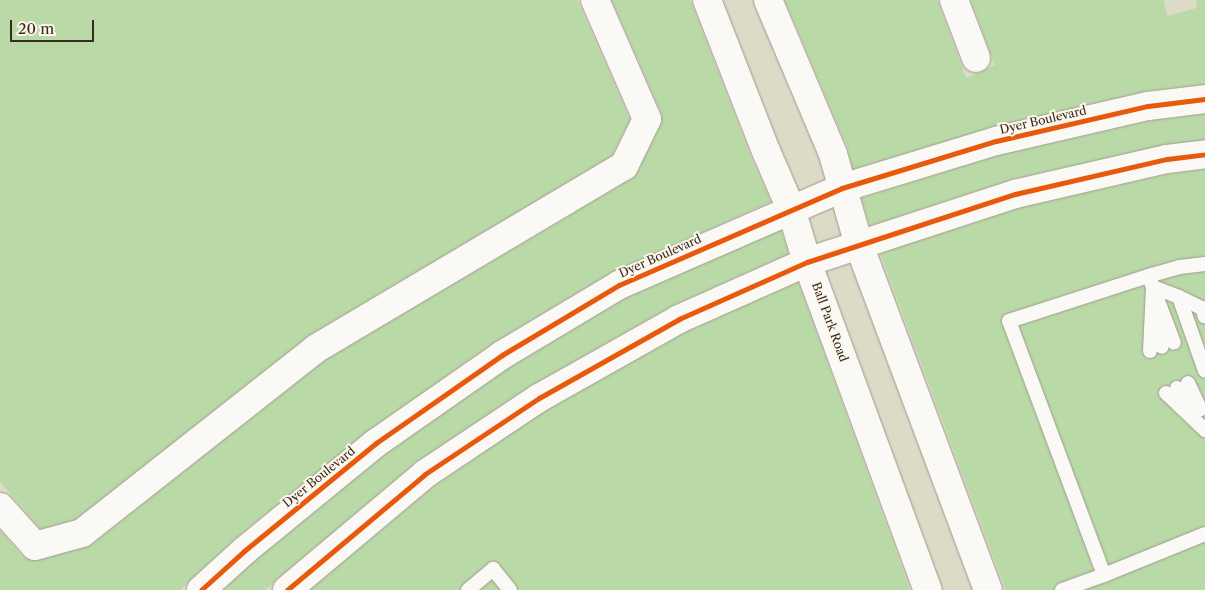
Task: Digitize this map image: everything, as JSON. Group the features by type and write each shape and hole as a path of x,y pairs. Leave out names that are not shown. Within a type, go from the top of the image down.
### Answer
{"street":[{"path":"0,507 35,546 82,534 317,348 624,166 647,119 595,0"},
{"name":"Ball Park Road","path":"707,0 766,151 791,209 807,262 928,590"},
{"path":"768,0 833,154 860,245 988,590"},
{"path":"954,0 976,58"},
{"name":"Dyer Boulevard","path":"201,590 244,551 376,443 502,354 619,285 842,188 996,141 1148,106 1205,99"},
{"path":"287,590 425,474 539,398 679,319 807,262 1015,194 1167,159 1205,154"}],"lane":[{"path":"1104,575 1009,321 1151,282 1180,267 1205,264"},
{"path":"1151,282 1179,298 1202,308 1205,317"},
{"path":"1151,282 1162,347 1151,282"},
{"path":"1179,298 1205,371"},
{"path":"1177,388 1205,418"},
{"path":"1177,388 1205,426"},
{"path":"1177,388 1205,430"},
{"path":"1062,590 1086,586 1104,575 1205,534"},
{"path":"468,590 493,569 510,590"}],"green space":[{"path":"0,0 577,0 630,120 612,156 310,335 76,520 41,529 0,482"},
{"path":"612,0 690,0 751,158 771,202 614,271 495,342 367,432 235,539 180,590 0,590 0,531 23,557 37,560 91,545 325,360 631,179 638,171 660,124 661,112"},
{"path":"785,0 937,0 966,78 995,65 971,0 1164,0 1167,16 1197,8 1196,0 1205,0 1205,84 1147,91 994,127 853,170 847,146"},
{"path":"1205,114 1205,140 1165,145 1013,179 870,226 861,198 999,155 1149,121"},
{"path":"1205,169 1205,590 1006,590 880,253 1017,208 1168,174"},
{"path":"781,229 789,254 672,306 533,385 416,463 265,590 223,590 254,561 385,454 509,367 625,298"},
{"path":"798,282 910,590 310,590 434,486 546,410 684,332"}],"cycle path":[{"path":"201,590 244,551 376,443 502,355 619,285 842,188 996,141 1148,106 1205,99"},
{"path":"287,590 425,474 539,398 679,319 807,262 1015,194 1167,159 1205,154"}]}
